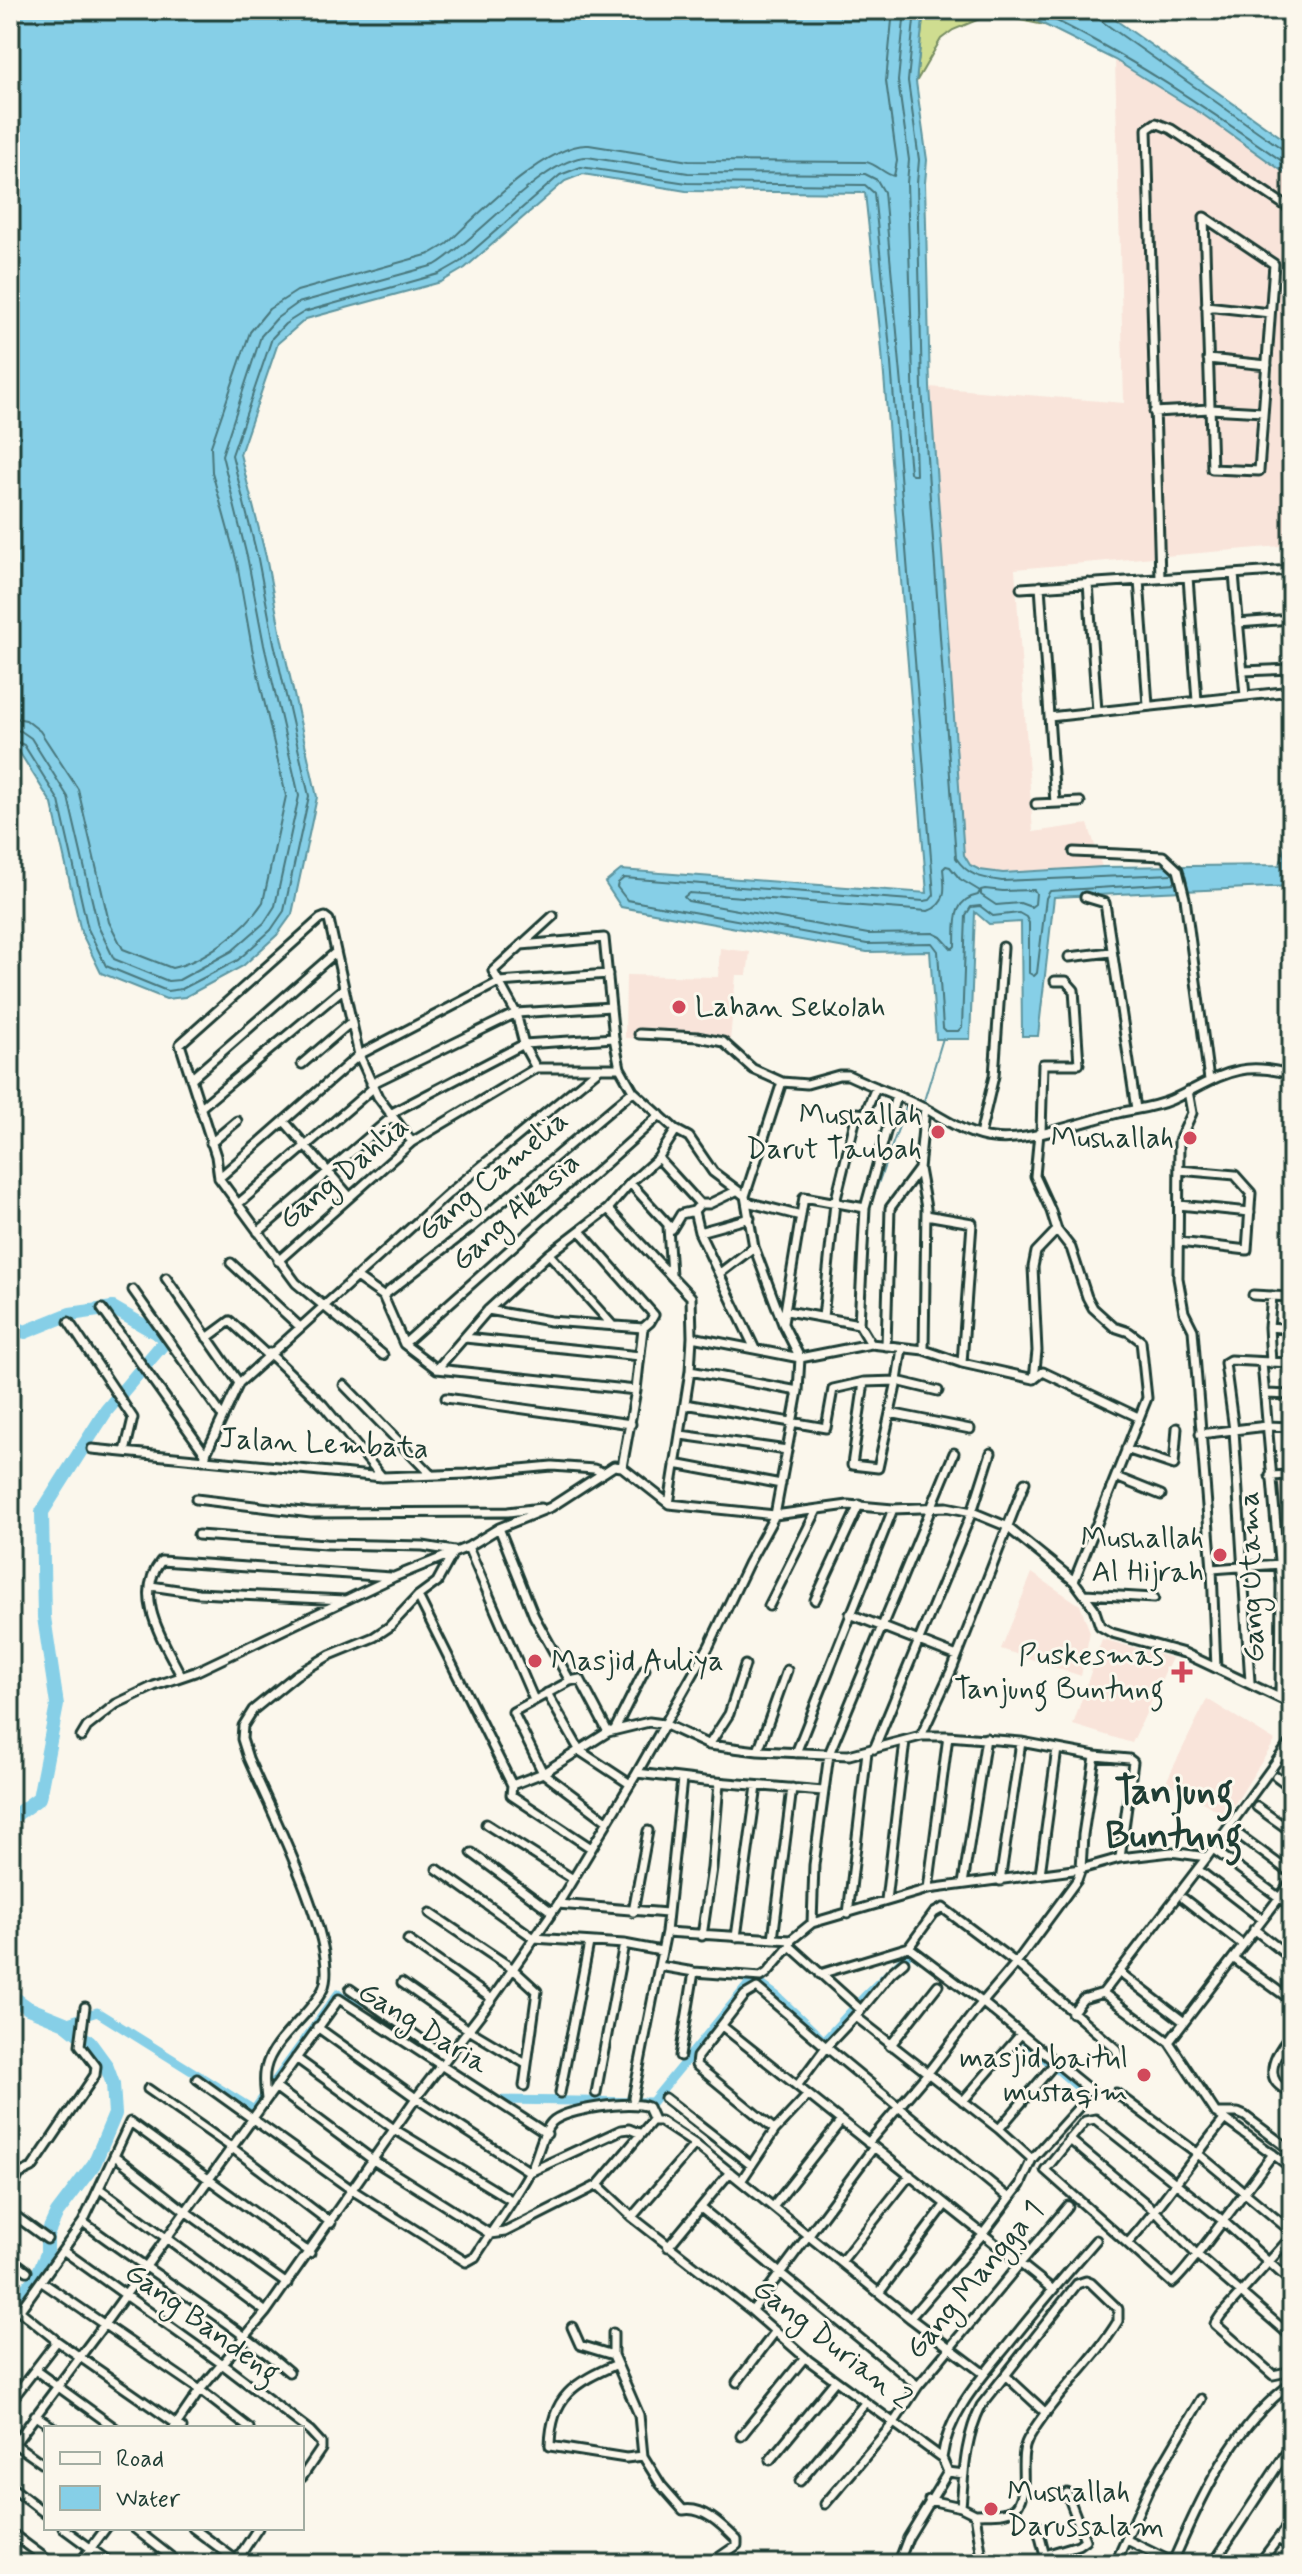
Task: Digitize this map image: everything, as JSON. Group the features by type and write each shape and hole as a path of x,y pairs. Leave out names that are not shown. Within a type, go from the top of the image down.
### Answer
{"street":[{"path":"1160,578 1147,129 1156,123 1171,129 1292,210"},
{"path":"1204,217 1274,264 1259,471 1212,469 1206,306 1204,217"},
{"path":"1206,306 1270,313"},
{"path":"1208,359 1267,365"},
{"path":"1154,412 1210,409 1263,412"},
{"path":"1021,588 1292,570"},
{"path":"1234,574 1245,696"},
{"path":"1188,577 1197,701"},
{"path":"1139,580 1148,705"},
{"path":"1088,583 1097,711"},
{"path":"1040,586 1055,803"},
{"path":"1238,623 1292,619"},
{"path":"1243,671 1292,669"},
{"path":"1049,717 1292,691"},
{"path":"1036,804 1080,802"},
{"path":"1074,852 1163,856 1178,870 1185,898 1209,1080"},
{"path":"1085,897 1105,903 1136,1109"},
{"path":"553,916 493,971 516,1013 524,1044 536,1068 620,1068"},
{"path":"383,1355 296,1283 219,1178 180,1044 325,917 329,920 359,1055 372,1086 412,1142"},
{"path":"521,945 604,938 614,1038 620,1068 633,1091 676,1130 689,1137 713,1172 746,1199 801,1216"},
{"path":"980,1135 994,1076 1003,947"},
{"path":"191,1079 336,952"},
{"path":"1069,957 1111,952"},
{"path":"219,1178 359,1055 499,982 608,974"},
{"path":"1055,981 1066,981 1074,990 1079,1064 1043,1064 1035,1176 1057,1230 1071,1248 1093,1308 1114,1327 1133,1334 1141,1341 1147,1398 1074,1581"},
{"path":"200,1108 344,988"},
{"path":"238,1204 372,1086 516,1013 611,1007"},
{"path":"302,1064 351,1022"},
{"path":"639,1034 698,1037 723,1042 753,1069 782,1082 807,1084 848,1075 925,1108 960,1129 1005,1139 1172,1100 1227,1072 1242,1069 1292,1075"},
{"path":"258,1232 391,1115 524,1044 614,1038"},
{"name":"Gang Dahlia","path":"278,1261 412,1142 536,1068"},
{"path":"204,1458 239,1383 268,1354 448,1194 600,1068"},
{"path":"179,2426 200,2390 247,2336 310,2253 416,2098 492,1999 558,1904 709,1646 775,1515 793,1423 800,1358 783,1324 754,1247 746,1199 782,1082"},
{"path":"823,1317 835,1203 857,1113 865,1114 876,1087"},
{"name":"Gang Camelia","path":"383,1296 471,1228 633,1091"},
{"path":"1188,1091 1192,1113 1180,1137 1178,1278 1184,1312 1193,1330 1212,1569 1216,1668"},
{"path":"871,1344 859,1324 865,1208 896,1096"},
{"path":"924,1350 926,1215 919,1169 925,1108"},
{"name":"Gang Akasia","path":"404,1344 660,1115"},
{"path":"211,1143 237,1121"},
{"path":"284,1121 350,1197"},
{"path":"437,1369 488,1310 549,1254 608,1209 630,1183 658,1158 676,1130"},
{"path":"658,1158 700,1204 709,1204 736,1191"},
{"path":"886,1346 890,1208 919,1169"},
{"path":"1179,1170 1235,1175 1251,1193 1247,1250 1179,1242"},
{"path":"630,1183 672,1229"},
{"path":"783,1324 804,1197 865,1208"},
{"path":"672,1229 681,1214 694,1211 700,1204"},
{"path":"1179,1205 1250,1212"},
{"path":"608,1209 691,1297 690,1371 669,1504"},
{"path":"694,1211 699,1232 755,1349"},
{"path":"926,1215 972,1223 962,1363"},
{"path":"699,1232 750,1218"},
{"path":"671,1275 667,1235 668,1227 672,1229"},
{"path":"1034,1379 1037,1351 1033,1267 1036,1252 1057,1230"},
{"path":"580,1231 652,1312 653,1318 643,1328 631,1424 622,1467"},
{"path":"720,1273 754,1247"},
{"path":"549,1254 613,1326"},
{"path":"231,1263 300,1327"},
{"path":"356,1277 383,1296 404,1344 437,1369 636,1390"},
{"path":"166,1278 239,1383"},
{"path":"133,1290 223,1417"},
{"path":"1253,1295 1292,1297"},
{"path":"1271,1363 1269,1327 1272,1296"},
{"path":"102,1309 204,1458"},
{"path":"488,1310 550,1321 643,1328"},
{"path":"787,1311 859,1324"},
{"path":"207,1338 230,1321 323,1405 382,1477"},
{"path":"69,1322 133,1418 125,1452"},
{"path":"1269,1327 1292,1329"},
{"path":"692,1337 800,1358 871,1344 924,1350 962,1363 1034,1379"},
{"path":"465,1338 640,1356"},
{"path":"864,1382 852,1465 878,1468 902,1348"},
{"path":"1250,1682 1234,1430 1225,1363 1230,1360 1292,1363"},
{"path":"1262,1363 1270,1476"},
{"path":"690,1371 798,1391"},
{"path":"1034,1379 1043,1372 1138,1417"},
{"path":"685,1404 826,1428 833,1389 864,1382 897,1381 938,1391"},
{"path":"344,1385 431,1475"},
{"path":"1266,1394 1292,1395"},
{"path":"446,1398 631,1424"},
{"path":"890,1413 970,1429"},
{"path":"1200,1434 1267,1426 1292,1427"},
{"path":"1126,1449 1174,1465 1177,1428"},
{"path":"681,1435 787,1450"},
{"name":"Jalan Lembata","path":"92,1449 382,1477 552,1466 602,1472"},
{"path":"812,1923 814,1865 829,1754 954,1453"},
{"path":"848,1914 870,1751 972,1512 991,1453"},
{"path":"675,1464 781,1484"},
{"path":"81,1737 87,1727 116,1704 195,1672 394,1577 468,1547 499,1528 551,1507 614,1466 622,1467 669,1504 775,1515 859,1505 893,1509 934,1507 972,1512 1006,1526 1074,1581 1094,1608 1100,1626 1112,1633 1184,1653 1292,1704"},
{"name":"Gang Utama","path":"1280,1696 1280,1564 1270,1476 1292,1475"},
{"path":"1116,1477 1161,1495"},
{"path":"921,1736 957,1656 1025,1482"},
{"path":"196,1499 311,1513 508,1512 551,1507"},
{"path":"815,1600 859,1505"},
{"path":"796,1753 893,1509"},
{"path":"769,1606 817,1510"},
{"path":"499,1528 534,1616 570,1681"},
{"path":"198,1535 326,1544 423,1546 454,1551"},
{"path":"468,1547 534,1700"},
{"path":"266,2097 264,2075 268,2060 324,1987 327,1963 319,1927 248,1758 242,1739 243,1726 253,1710 287,1681 330,1655 374,1637 389,1627 418,1596 437,1582 454,1551"},
{"path":"181,1676 150,1613 151,1586 158,1564 173,1560 250,1569 394,1577"},
{"path":"1212,1569 1280,1564"},
{"path":"151,1586 198,1593 346,1600"},
{"path":"1085,1594 1154,1598"},
{"path":"418,1596 512,1785 511,1793 515,1799 591,1848"},
{"path":"850,1614 957,1656"},
{"path":"709,1745 729,1714 745,1665"},
{"path":"612,1731 645,1669"},
{"path":"758,1751 787,1670"},
{"path":"607,1821 543,1773 513,1712 570,1681 582,1680 612,1731"},
{"path":"547,1693 580,1751 630,1784"},
{"path":"512,1785 543,1773 612,1731 649,1722 664,1724 709,1745 758,1751 829,1754 870,1751 921,1736 1021,1742 1129,1759 1134,1764 1120,1858"},
{"path":"928,1889 948,1736"},
{"path":"963,1884 986,1738"},
{"path":"1072,2013 1083,1999 1103,1993 1292,1740"},
{"path":"886,1900 905,1741"},
{"path":"1000,1881 1021,1742"},
{"path":"1040,1874 1057,1749"},
{"path":"752,2311 898,2108 1016,1963 1077,1880 1095,1756"},
{"path":"637,1773 823,1791"},
{"path":"1276,1776 1292,1788"},
{"path":"633,2098 666,1932 682,1779"},
{"path":"702,1936 712,1868 719,1783"},
{"path":"736,1937 757,1786"},
{"path":"773,1939 792,1788"},
{"path":"1257,1807 1292,1832"},
{"path":"486,1824 573,1879"},
{"path":"633,1912 648,1831"},
{"path":"1238,1834 1292,1874"},
{"path":"659,1966 761,1977 812,1923 886,1900 928,1889 1081,1869 1120,1858 1171,1852 1210,1853 1292,1907"},
{"path":"472,1853 552,1912"},
{"path":"437,1869 534,1938 624,1944 661,1951"},
{"path":"1201,1872 1262,1919"},
{"path":"1169,2042 1292,1881"},
{"path":"1184,1899 1243,1945"},
{"path":"558,1904 667,1913"},
{"path":"820,1974 909,1947 934,1913 943,1908 1016,1963 1116,2049 1119,2058"},
{"path":"430,1913 513,1969 537,1991 524,2086"},
{"path":"1254,1929 1292,1959"},
{"path":"666,1932 773,1939 790,1943 860,2009"},
{"path":"408,1940 492,1999"},
{"path":"560,2093 589,1943"},
{"path":"596,2093 624,1944"},
{"path":"909,1947 1020,2035 1053,2066 1091,2091"},
{"path":"1233,1958 1292,1998"},
{"path":"797,2086 826,2047 904,1962"},
{"path":"680,2056 694,1972"},
{"path":"1123,1975 1183,2021"},
{"path":"402,1983 469,2030 526,2064"},
{"path":"890,2046 938,1985"},
{"path":"775,2130 696,2065 697,2057 745,1995 757,1988 1009,2198"},
{"path":"350,1989 444,2062"},
{"path":"1103,1993 1169,2042 1216,2113 1292,2168"},
{"name":"Gang Daria","path":"12,2447 340,1999 444,2062 547,2134"},
{"path":"10,2195 19,2174 32,2168 95,2075 96,2066 82,2050 80,2040 85,2007"},
{"path":"855,2016 999,2129 1032,2159"},
{"path":"722,2026 1052,2289"},
{"path":"317,2027 416,2098 530,2172"},
{"path":"1292,2034 1284,2043 1273,2070 1276,2082 1292,2095"},
{"path":"963,2101 1020,2035"},
{"path":"296,2058 394,2129 511,2200"},
{"path":"999,2129 1053,2066"},
{"path":"197,2079 352,2190 466,2262 472,2260 530,2172 556,2119 610,2105 645,2105 650,2108 654,2120"},
{"path":"275,2087 373,2160 490,2234 505,2232 598,2185 639,2133 654,2120"},
{"path":"148,2089 331,2223"},
{"path":"1116,2093 1197,2153 1292,2234 1216,2321 1216,2326 1273,2375 1292,2371"},
{"path":"741,2181 775,2130 807,2096"},
{"path":"665,2098 751,2165"},
{"path":"910,2318 982,2235 1027,2174 1032,2159 1078,2108"},
{"path":"1216,2113 1245,2116 1292,2151"},
{"path":"1273,2154 1244,2191 1222,2220 1196,2254 1180,2279 1169,2283 1128,2243 1046,2173 1047,2164 1085,2121 1095,2119 1177,2182 1222,2220 1292,2283"},
{"path":"654,2120 695,2144 983,2373"},
{"path":"1128,2243 1156,2212 1224,2120"},
{"path":"773,2207 841,2121"},
{"path":"177,2426 57,2341 15,2307 42,2282 83,2222 127,2125 132,2122 310,2253"},
{"path":"530,2172 621,2130 639,2133"},
{"path":"1069,2139 1156,2212 1196,2254 1292,2337"},
{"path":"632,2217 695,2144"},
{"path":"115,2156 287,2284"},
{"path":"10,2167 19,2174"},
{"path":"668,2247 730,2172"},
{"path":"841,2262 910,2175"},
{"name":"Gang Durian 2","path":"598,2185 668,2247 752,2311 835,2381 942,2458"},
{"path":"100,2189 266,2312"},
{"path":"879,2293 945,2205"},
{"name":"Gang Mangga 1","path":"825,2504 893,2424 918,2386 952,2349 1068,2206"},
{"path":"701,2208 918,2386"},
{"path":"10,2212 47,2239"},
{"path":"83,2222 143,2267 247,2336 289,2372"},
{"path":"948,2472 942,2458 944,2446 953,2423 983,2373 1096,2240"},
{"name":"Gang Bandeng","path":"64,2251 303,2426"},
{"path":"10,2258 27,2271"},
{"path":"42,2282 200,2390 246,2426"},
{"path":"929,2500 961,2507 975,2514 1010,2511 1018,2504 1023,2484 1025,2446 1046,2413 1118,2321 1118,2309 1091,2283 1081,2282 981,2406 970,2427 961,2507"},
{"path":"572,2327 580,2345 613,2355"},
{"path":"737,2382 775,2332"},
{"path":"613,2333 613,2355 639,2415 643,2456 680,2508 697,2509 737,2540 737,2545 721,2556 716,2564"},
{"path":"10,2402 57,2341"},
{"path":"741,2436 805,2357"},
{"path":"617,2364 595,2374 562,2397 550,2428 550,2446 626,2458 643,2456"},
{"path":"35,2370 112,2426"},
{"path":"1006,2376 1046,2413"},
{"path":"770,2460 835,2381"},
{"path":"1127,2540 1172,2563 1201,2498 1232,2447 1292,2383"},
{"path":"1284,2389 1292,2398"},
{"path":"1115,2564 1150,2486 1201,2399"},
{"path":"800,2481 865,2403"},
{"path":"35,2415 51,2426"},
{"name":"Gang Bandeng","path":"304,2427 317,2437 321,2449 304,2472"},
{"path":"1213,2564 1292,2444"},
{"path":"12,2447 44,2465"},
{"path":"948,2472 964,2474"},
{"path":"898,2564 908,2538 948,2472"},
{"path":"10,2486 44,2512"},
{"path":"1037,2525 1046,2560 1085,2540 1067,2493"},
{"path":"975,2514 983,2564"},
{"path":"1259,2564 1292,2520"},
{"path":"66,2530 112,2564"},
{"path":"79,2564 104,2530"},
{"path":"137,2530 180,2564"},
{"path":"195,2530 235,2562 254,2530"},
{"path":"10,2532 53,2564"},
{"path":"1278,2539 1292,2548"}],"shaded area":[{"path":"1115,60 1205,116 1292,178 1292,545 1015,569 1033,832 1088,824 1102,867 1003,873 980,870 970,865 964,855 930,387 1124,403"},
{"name":"Lahan Sekolah","path":"720,948 750,952 747,975 736,975 730,1041 625,1038 626,975 718,977"},
{"path":"1279,1470 1292,1470 1292,1685 1282,1670"},
{"path":"1032,1573 1080,1605 1090,1632 1081,1676 1001,1649"},
{"path":"1102,1639 1172,1658 1132,1743 1073,1725"},
{"path":"1207,1699 1275,1741 1227,1816 1166,1782"}],"green space":[{"path":"924,10 1015,10 1049,26 991,14 953,30 941,39 916,82"}],"water":[{"path":"10,10 924,10 916,82 927,160 930,387 964,855 970,865 980,870 1003,873 1102,867 1280,865 1292,821 1292,886 1054,897 1038,1036 1022,1036 1021,922 989,924 975,912 970,1039 936,1039 930,951 867,952 621,907 605,883 621,870 927,893 881,340 865,193 686,191 583,174 565,181 465,268 441,282 306,319 278,343 240,454 266,557 317,797 292,914 277,935 243,966 185,997 166,999 101,973 81,932 52,804 18,750 10,745"},
{"path":"1015,10 1097,10 1110,16 1292,145 1292,178 1205,116 1115,60"}],"waterway":[{"path":"923,1104 943,1038"},
{"path":"867,1205 870,1206 906,1107 920,1112"},
{"path":"920,1128 921,1111"},
{"path":"10,1325 25,1332 70,1314 113,1308 167,1339 106,1411 42,1512 44,1617 57,1705 39,1798 10,1819"},
{"path":"490,2097 495,2100 652,2102 747,1986 758,1982 824,2041 911,1951 920,1958"},
{"path":"65,2023 97,2012 254,2110 338,1994 359,2008"},
{"path":"10,1995 28,2008 65,2023 90,2043 106,2065 113,2084 115,2114 94,2164 57,2213 47,2235 47,2254 37,2276 10,2309"},
{"path":"1025,2041 1086,2094"}],"place":[{"name":"Lahan Sekolah","path":"679,1007"},
{"name":"Mushallah Darut Taubah","path":"938,1132"},
{"name":"Mushallah","path":"1190,1138"},
{"name":"Mushallah Al Hijrah","path":"1220,1555"},
{"name":"Masjid Auliya","path":"535,1661"},
{"name":"Puskesmas Tanjung Buntung","path":"1182,1672"},
{"name":"masjid baitul mustaqim","path":"1144,2075"},
{"name":"Mushallah Darussalam","path":"991,2509"}],"district":[{"name":"Tanjung Buntung","path":"1174,1814"}]}
